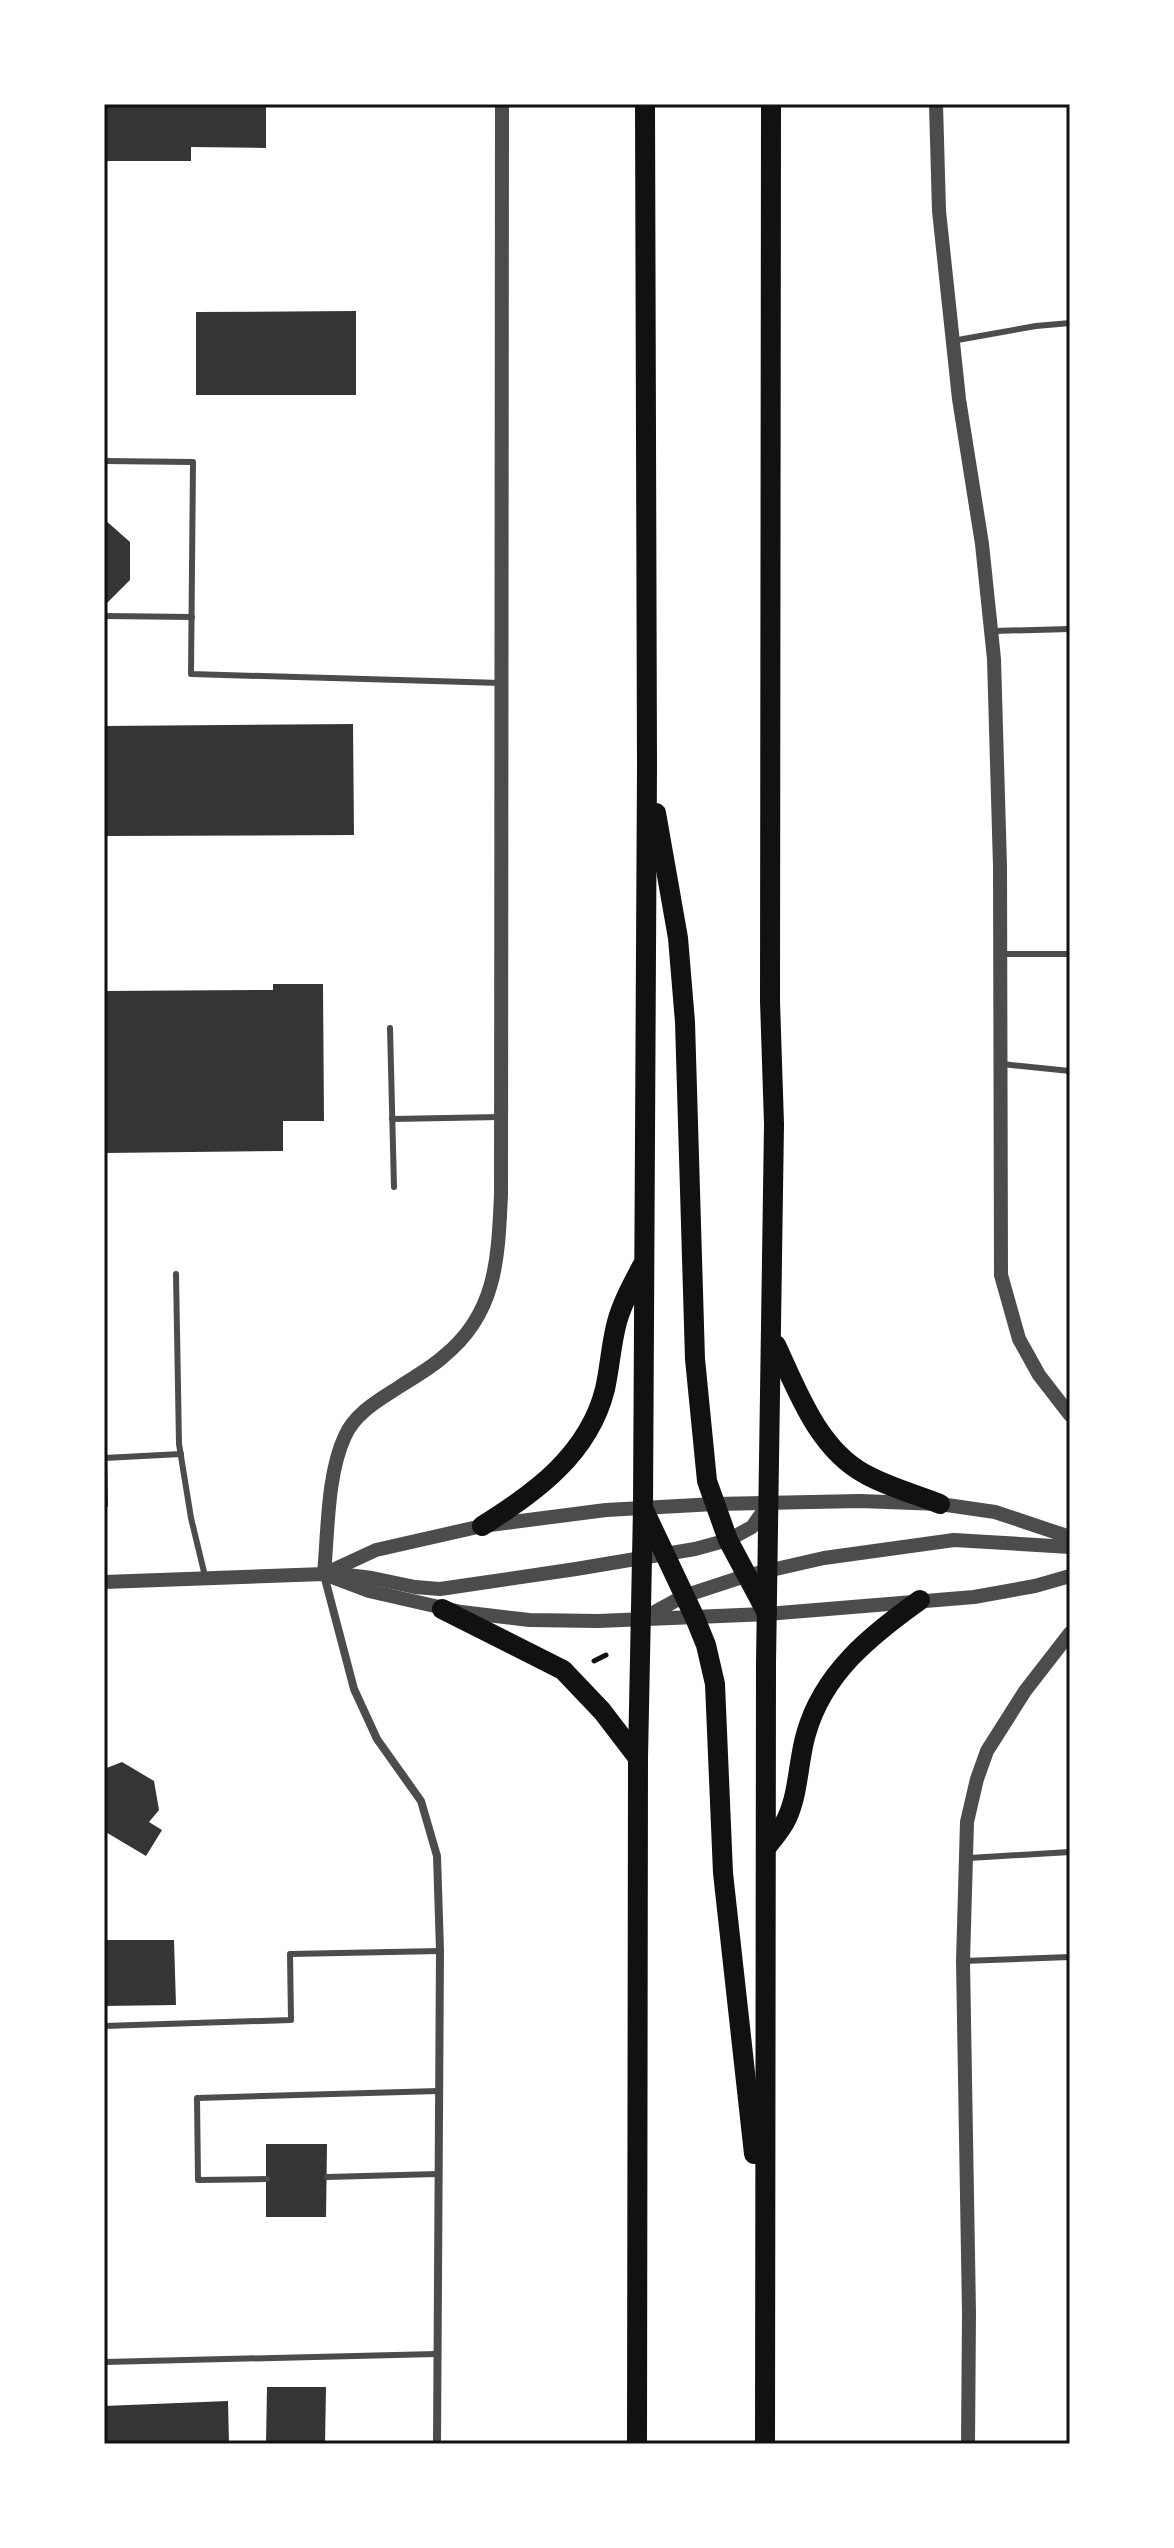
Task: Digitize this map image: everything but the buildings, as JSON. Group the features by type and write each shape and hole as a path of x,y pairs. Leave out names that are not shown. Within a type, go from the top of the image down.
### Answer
{"main road":[{"path":"637,2444 638,1758 643,1508 647,766 645,104"},
{"path":"765,2444 767,1614 774,1124 770,985 771,104"},
{"path":"647,766 678,938 685,1022 695,1359 707,1481 728,1540 767,1614"},
{"path":"482,1526 531,1495 570,1459 584,1437 605,1390 621,1308 644,1263"},
{"path":"773,1337 805,1408 835,1450 863,1474 940,1504"},
{"path":"643,1508 695,1618 706,1645 715,1684 723,1873 765,2253"},
{"path":"766,1848 785,1821 793,1803 807,1730 825,1690 841,1666 863,1645 920,1600"},
{"path":"442,1609 563,1670 602,1711 638,1758"}],"street":[{"path":"437,2444 440,1951 437,1856 421,1801 377,1739 354,1689 324,1574 335,1465 345,1435 371,1405 443,1358 462,1340 479,1317 497,1261 501,1117 502,104"},
{"path":"936,104 939,211 952,341 982,544 991,631 999,834 1001,1275 1019,1339 1039,1375 1070,1415"},
{"path":"324,1574 376,1550 482,1526 564,1514 715,1504 860,1501 940,1504 995,1512 1070,1537"},
{"path":"104,1582 350,1574 440,1589 642,1559 728,1540 752,1527 769,1503"},
{"path":"641,1619 684,1596 745,1576 824,1558 941,1540 1070,1547"},
{"path":"324,1574 369,1591 442,1609 529,1620 767,1614 995,1594 1070,1576"},
{"path":"968,2444 963,1961 965,1858 970,1806 987,1751 1018,1701 1070,1633"}],"lane":[{"path":"952,341 1070,323"},
{"path":"104,461 193,462 191,674 501,683"},
{"path":"104,616 192,617"},
{"path":"991,631 1070,629"},
{"path":"999,954 1070,954"},
{"path":"390,1028 394,1187"},
{"path":"999,1064 1070,1071"},
{"path":"392,1119 501,1117"},
{"path":"176,1274 181,1454 191,1518 206,1580"},
{"path":"104,1458 181,1454"},
{"path":"965,1858 1070,1852"},
{"path":"104,2026 291,2020 290,1954 440,1951"},
{"path":"963,1961 1070,1957"},
{"path":"267,2179 198,2180 197,2098 438,2091"},
{"path":"327,2177 438,2174"},
{"path":"104,2362 436,2354"}],"path":[{"path":"595,1659 606,1655"}]}
